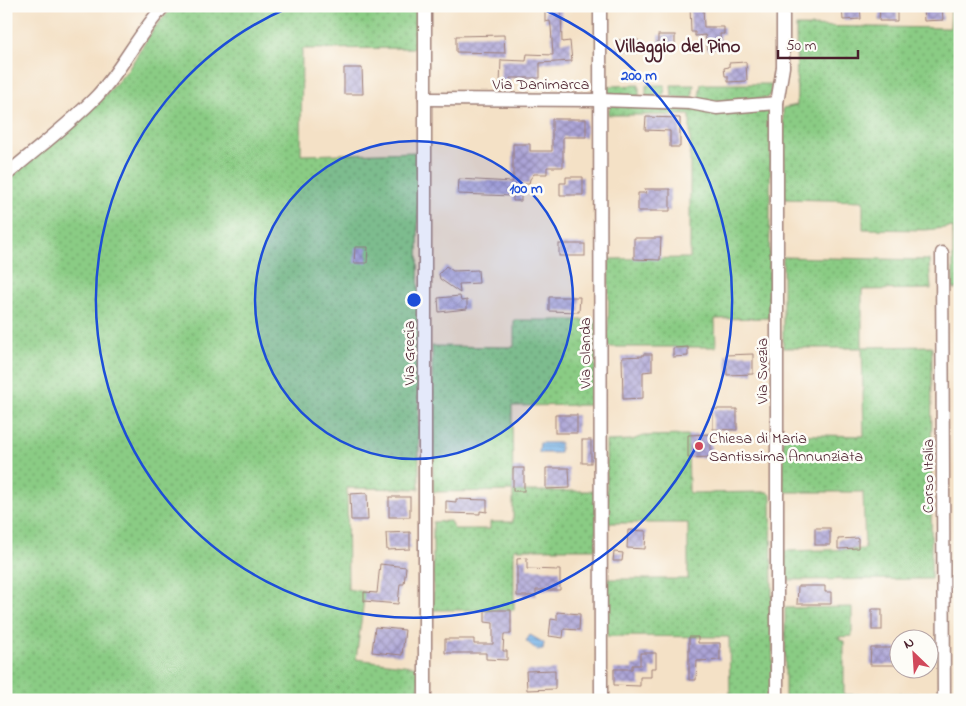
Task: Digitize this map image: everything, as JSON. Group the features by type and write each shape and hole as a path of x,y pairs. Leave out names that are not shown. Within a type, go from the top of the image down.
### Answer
{"street":[{"path":"6,175 96,96 126,61 150,21 164,6"},
{"name":"Via Grecia","path":"425,6 425,700"},
{"name":"Via Olanda","path":"600,6 601,700"},
{"name":"Via Svezia","path":"777,700 777,103 784,67 783,6"},
{"name":"Via Danimarca","path":"424,99 600,100 690,103 717,108 777,103"},
{"name":"Corso Italia","path":"942,253 944,700"}],"green space":[{"path":"174,6 418,6 417,48 302,49 301,155 418,152 419,489 347,488 348,589 365,592 356,659 419,667 419,700 6,700 6,182 99,102 128,70 154,28"},
{"path":"951,6 960,6 960,289 953,289 953,227 926,230 863,229 863,201 784,199 783,108 797,105 796,26 950,28"},
{"path":"701,84 771,84 771,93 768,98 737,104 701,100 699,97"},
{"path":"639,85 639,96 610,96 607,93 607,86"},
{"path":"646,85 665,85 664,96 646,96"},
{"path":"671,85 694,85 692,98 672,97"},
{"path":"610,105 771,108 769,318 715,319 716,347 608,347 609,259 690,258 690,115 608,115"},
{"path":"783,257 929,260 931,289 862,290 862,347 932,346 931,579 783,580 783,551 865,549 863,492 783,492 783,434 864,436 862,348 783,348"},
{"path":"514,320 596,320 595,405 512,406 513,491 433,492 432,346 514,347"},
{"path":"688,435 689,493 768,492 771,495 773,698 730,699 729,637 607,636 607,579 688,579 688,523 607,523 606,441 632,440 643,436"},
{"path":"513,491 596,491 596,549 514,549 514,610 433,610 433,522 450,521 454,529 490,529 490,522 513,522"},
{"path":"957,520 960,521 960,636 956,636"},
{"path":"852,607 852,636 839,637 840,640 844,641 844,695 933,693 932,700 785,700 785,608"},
{"path":"957,664 960,664 960,700 956,700"}],"water":[{"path":"540,443 560,443 560,453 539,453"},
{"path":"530,635 544,643 543,649 537,650 526,641"}],"building":[{"path":"690,6 703,6 704,27 724,27 724,34 720,34 721,48 708,50 705,35 695,36 695,32 691,32"},
{"path":"842,6 860,6 861,19 843,20"},
{"path":"880,6 897,6 897,21 879,21"},
{"path":"923,6 942,6 943,20 924,21"},
{"path":"561,7 562,42 570,41 572,61 540,63 540,78 510,78 510,85 500,85 501,60 526,61 527,54 553,55 550,21 545,22 545,8"},
{"path":"504,35 505,53 456,52 456,36"},
{"path":"658,35 675,35 675,51 658,51"},
{"path":"618,40 638,40 638,50 618,50"},
{"path":"746,62 747,81 728,82 728,76 725,76 724,68 729,67 729,63"},
{"path":"344,68 362,68 363,94 344,94"},
{"path":"646,117 680,118 680,147 670,147 670,131 645,130"},
{"path":"552,119 586,119 586,137 563,137 563,167 547,167 547,174 534,174 529,184 521,184 521,201 513,201 513,196 458,194 459,179 513,182 513,144 530,144 530,151 552,151"},
{"path":"566,177 583,177 583,195 560,195 560,183 566,183"},
{"path":"645,189 670,189 670,211 638,211 638,193 646,193"},
{"path":"634,238 661,238 660,260 634,259"},
{"path":"559,244 585,244 585,256 559,256"},
{"path":"355,247 368,247 367,263 354,263"},
{"path":"446,266 453,271 478,270 479,283 459,284 460,293 440,279 439,274"},
{"path":"460,296 461,301 467,300 467,309 439,312 438,298"},
{"path":"549,297 580,297 579,312 549,311"},
{"path":"688,347 688,356 673,357 673,348"},
{"path":"643,354 652,354 652,371 643,372 643,398 623,399 622,357 643,356"},
{"path":"753,354 753,374 727,375 726,355"},
{"path":"713,409 737,409 737,430 713,429"},
{"path":"555,415 577,415 577,433 555,433"},
{"name":"Chiesa di Maria Santissima Annunziata","path":"711,434 711,457 688,458 688,435"},
{"path":"582,440 591,440 591,463 582,463"},
{"path":"513,468 524,468 524,491 513,491"},
{"path":"546,468 569,468 570,488 546,489"},
{"path":"367,493 368,520 351,520 350,494"},
{"path":"389,497 410,497 410,517 389,517"},
{"path":"456,499 487,500 487,512 480,511 480,514 446,513 446,501 456,502"},
{"path":"815,528 830,528 830,545 815,545"},
{"path":"628,530 646,531 645,549 627,548"},
{"path":"410,532 410,549 387,550 386,533"},
{"path":"858,538 858,548 838,549 838,539"},
{"path":"614,552 623,553 622,561 613,561"},
{"path":"527,558 527,569 560,570 560,590 536,590 536,596 517,596 517,559"},
{"path":"380,564 406,567 404,584 400,584 398,604 364,601 364,592 377,593"},
{"path":"798,586 825,586 825,592 831,592 831,604 797,604"},
{"path":"872,609 882,609 882,630 872,630"},
{"path":"485,610 511,610 511,634 504,634 503,651 507,651 507,660 486,659 486,653 445,653 445,639 474,639 474,644 493,644 493,623 485,622"},
{"path":"557,612 580,614 579,630 564,629 563,638 549,636 551,619 557,620"},
{"path":"375,627 405,630 402,655 372,652"},
{"path":"689,637 698,637 698,643 720,643 720,660 697,661 696,680 689,680"},
{"path":"871,648 888,648 888,665 870,665"},
{"path":"640,653 656,653 656,668 651,668 651,677 640,677 640,686 614,685 614,669 632,669 632,665 640,665"},
{"path":"555,670 555,689 527,690 526,671"}],"place":[{"name":"Chiesa di Maria Santissima Annunziata","path":"699,446"}],"district":[{"name":"Villaggio del Pino","path":"678,45"}]}
